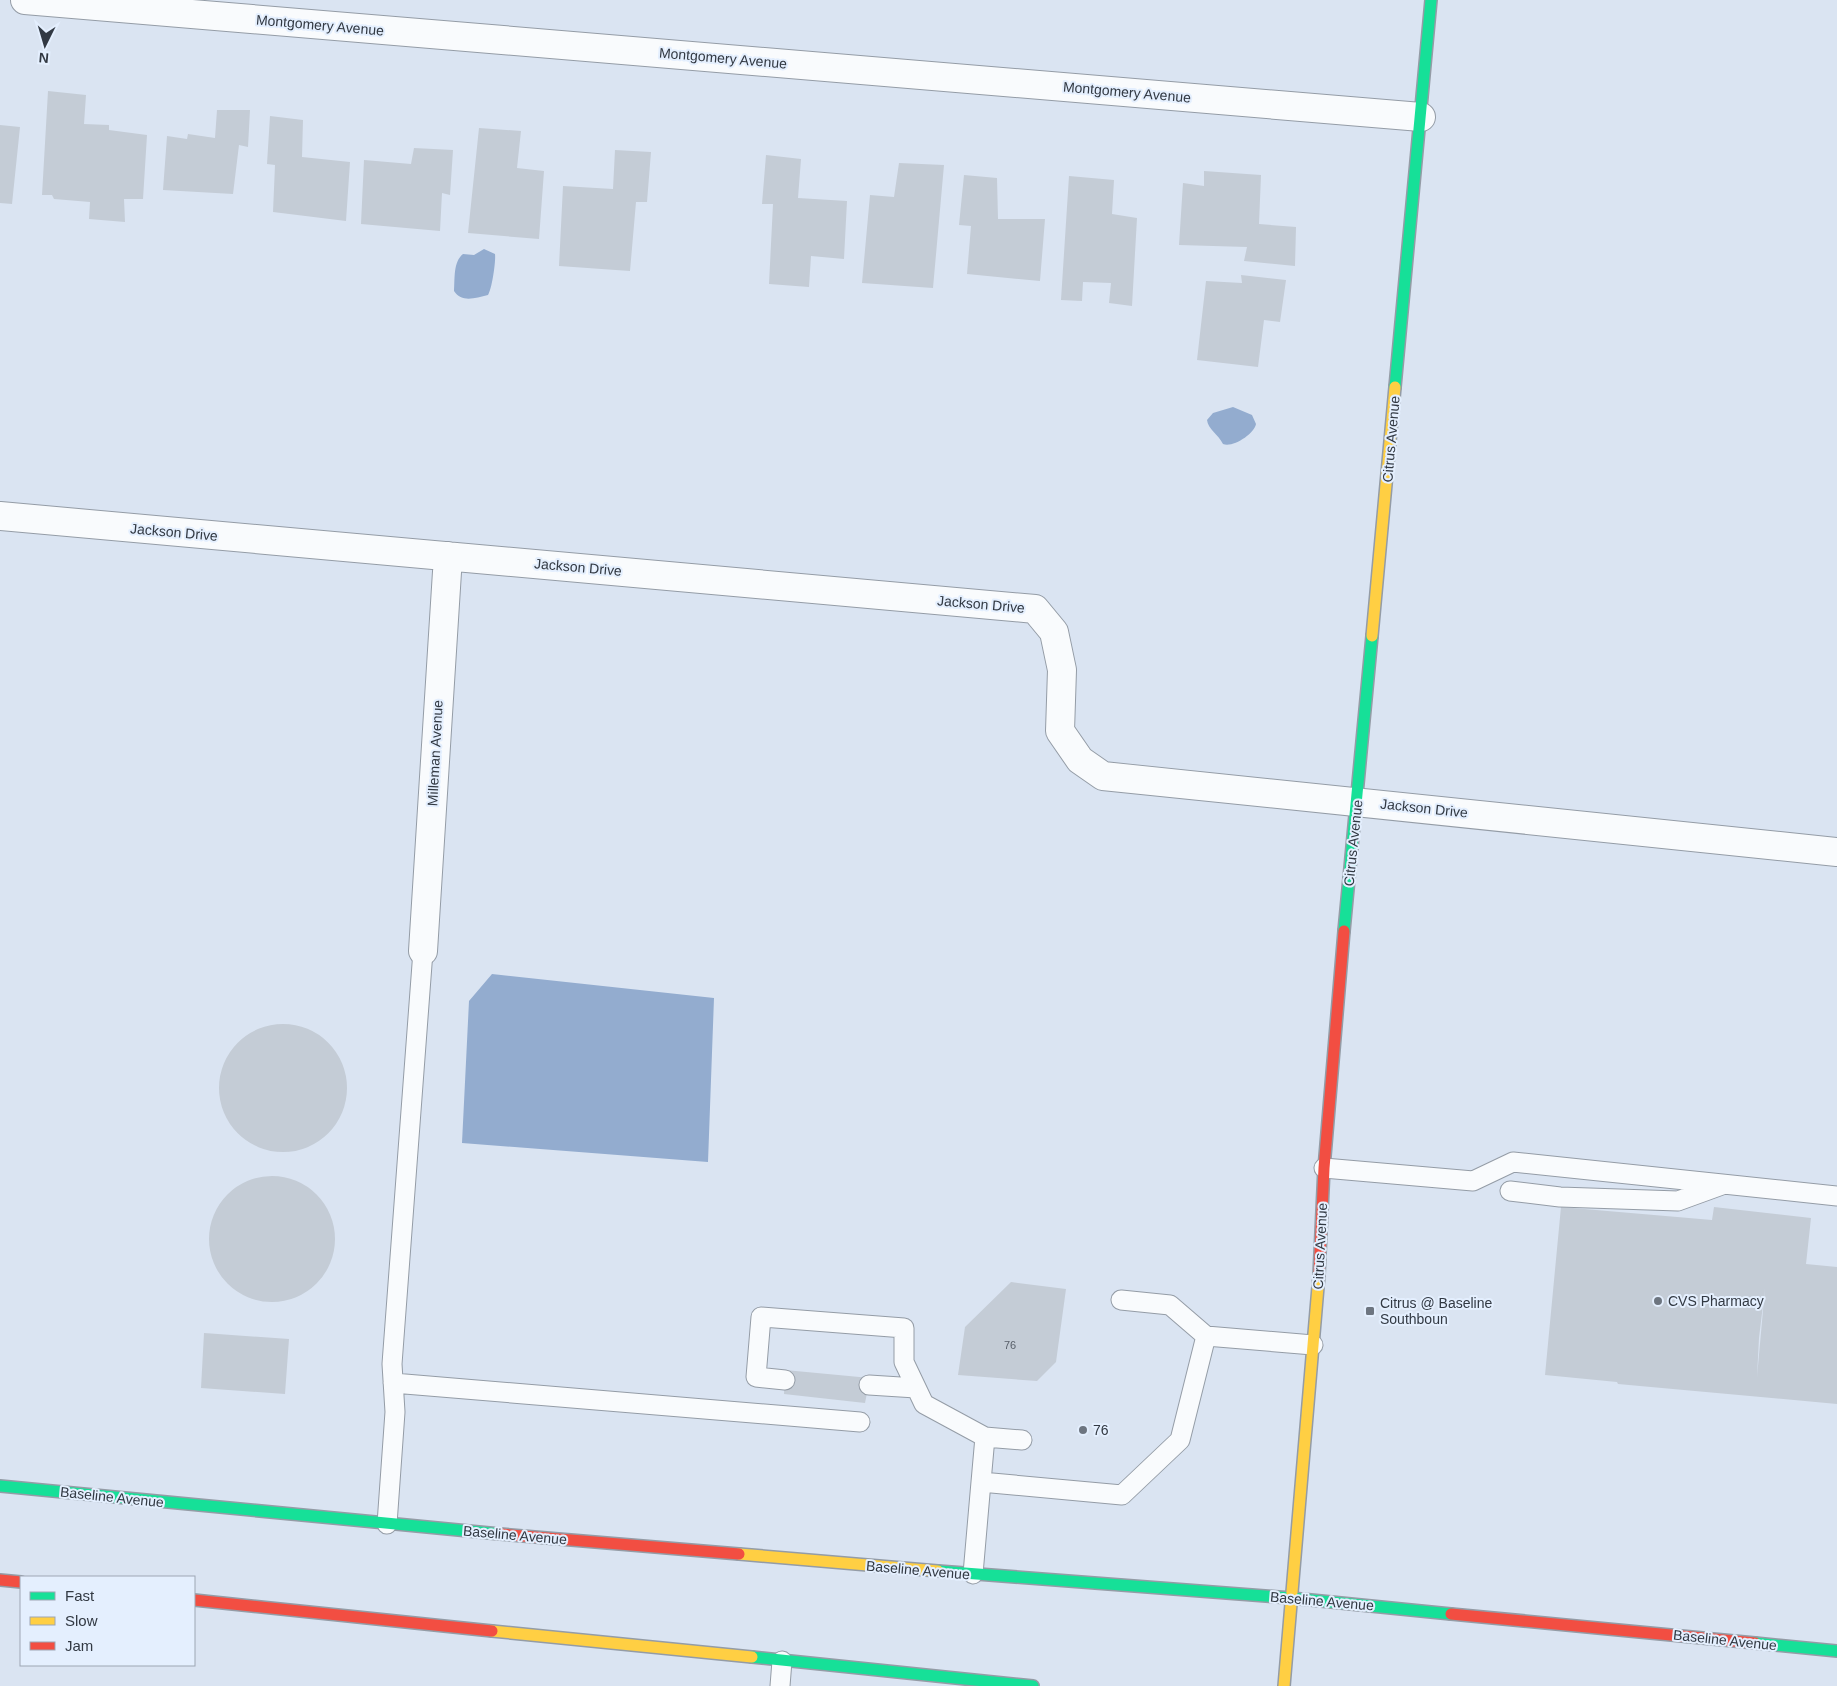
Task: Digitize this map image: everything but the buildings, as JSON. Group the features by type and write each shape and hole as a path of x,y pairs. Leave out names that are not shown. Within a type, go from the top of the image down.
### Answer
{"main road":[{"name":"Citrus Avenue","path":"1284,1686 1320,1264 1324,1168 1336,1020 1358,801 1431,0"},
{"name":"Baseline Avenue","path":"0,1486 387,1524 973,1574 1291,1598 1837,1651"},
{"path":"0,1580 20,1582"},
{"path":"195,1600 1033,1686"}],"street":[{"name":"Montgomery Avenue","path":"25,0 1421,117"},
{"name":"Jackson Drive","path":"0,516 1035,609 1054,632 1062,670 1060,731 1080,760 1103,776 1837,852"},
{"name":"Milleman Avenue","path":"423,951 448,556"}],"lane":[{"path":"387,1524 395,1412 392,1364 423,951"},
{"path":"1324,1168 1473,1181 1513,1162 1837,1196"},
{"path":"1510,1191 1560,1197 1678,1201 1725,1184"},
{"path":"1121,1300 1170,1304 1206,1336 1313,1346"},
{"path":"785,1380 756,1377 761,1317 904,1328 904,1362 924,1404 985,1437 1022,1440"},
{"path":"982,1482 1122,1495 1180,1440 1206,1336"},
{"path":"393,1382 860,1422"},
{"path":"868,1385 916,1388"},
{"path":"973,1574 985,1437"},
{"path":"780,1686 782,1661"}],"water":[{"path":"484,249 495,254 491,287 488,295 469,299 457,295 454,291 455,271 460,257 463,254 474,255"},
{"path":"1233,407 1252,415 1256,424 1247,436 1227,445 1223,444 1209,426 1207,420 1213,413"},
{"path":"492,974 714,998 708,1162 462,1143 469,1001"}],"traffic: fast":[{"path":"1395,387 1431,0"},
{"path":"1344,931 1372,636"},
{"path":"0,1486 500,1534"},
{"path":"938,1571 1291,1598 1451,1614"},
{"path":"1755,1643 1837,1651"},
{"path":"752,1657 1033,1686"}],"traffic: slow":[{"path":"1372,636 1395,387"},
{"path":"1284,1686 1319,1275"},
{"path":"739,1554 938,1571"},
{"path":"492,1631 752,1657"}],"traffic: jam":[{"path":"1319,1275 1324,1168 1344,931"},
{"path":"500,1534 739,1554"},
{"path":"0,1580 20,1582"},
{"path":"195,1600 492,1631"},
{"path":"1451,1614 1755,1643"}],"place":[{"name":"CVS Pharmacy","path":"1658,1301"},
{"name":"Citrus @ Baseline Southboun","path":"1370,1311"},
{"name":"76","path":"1083,1430"}]}
